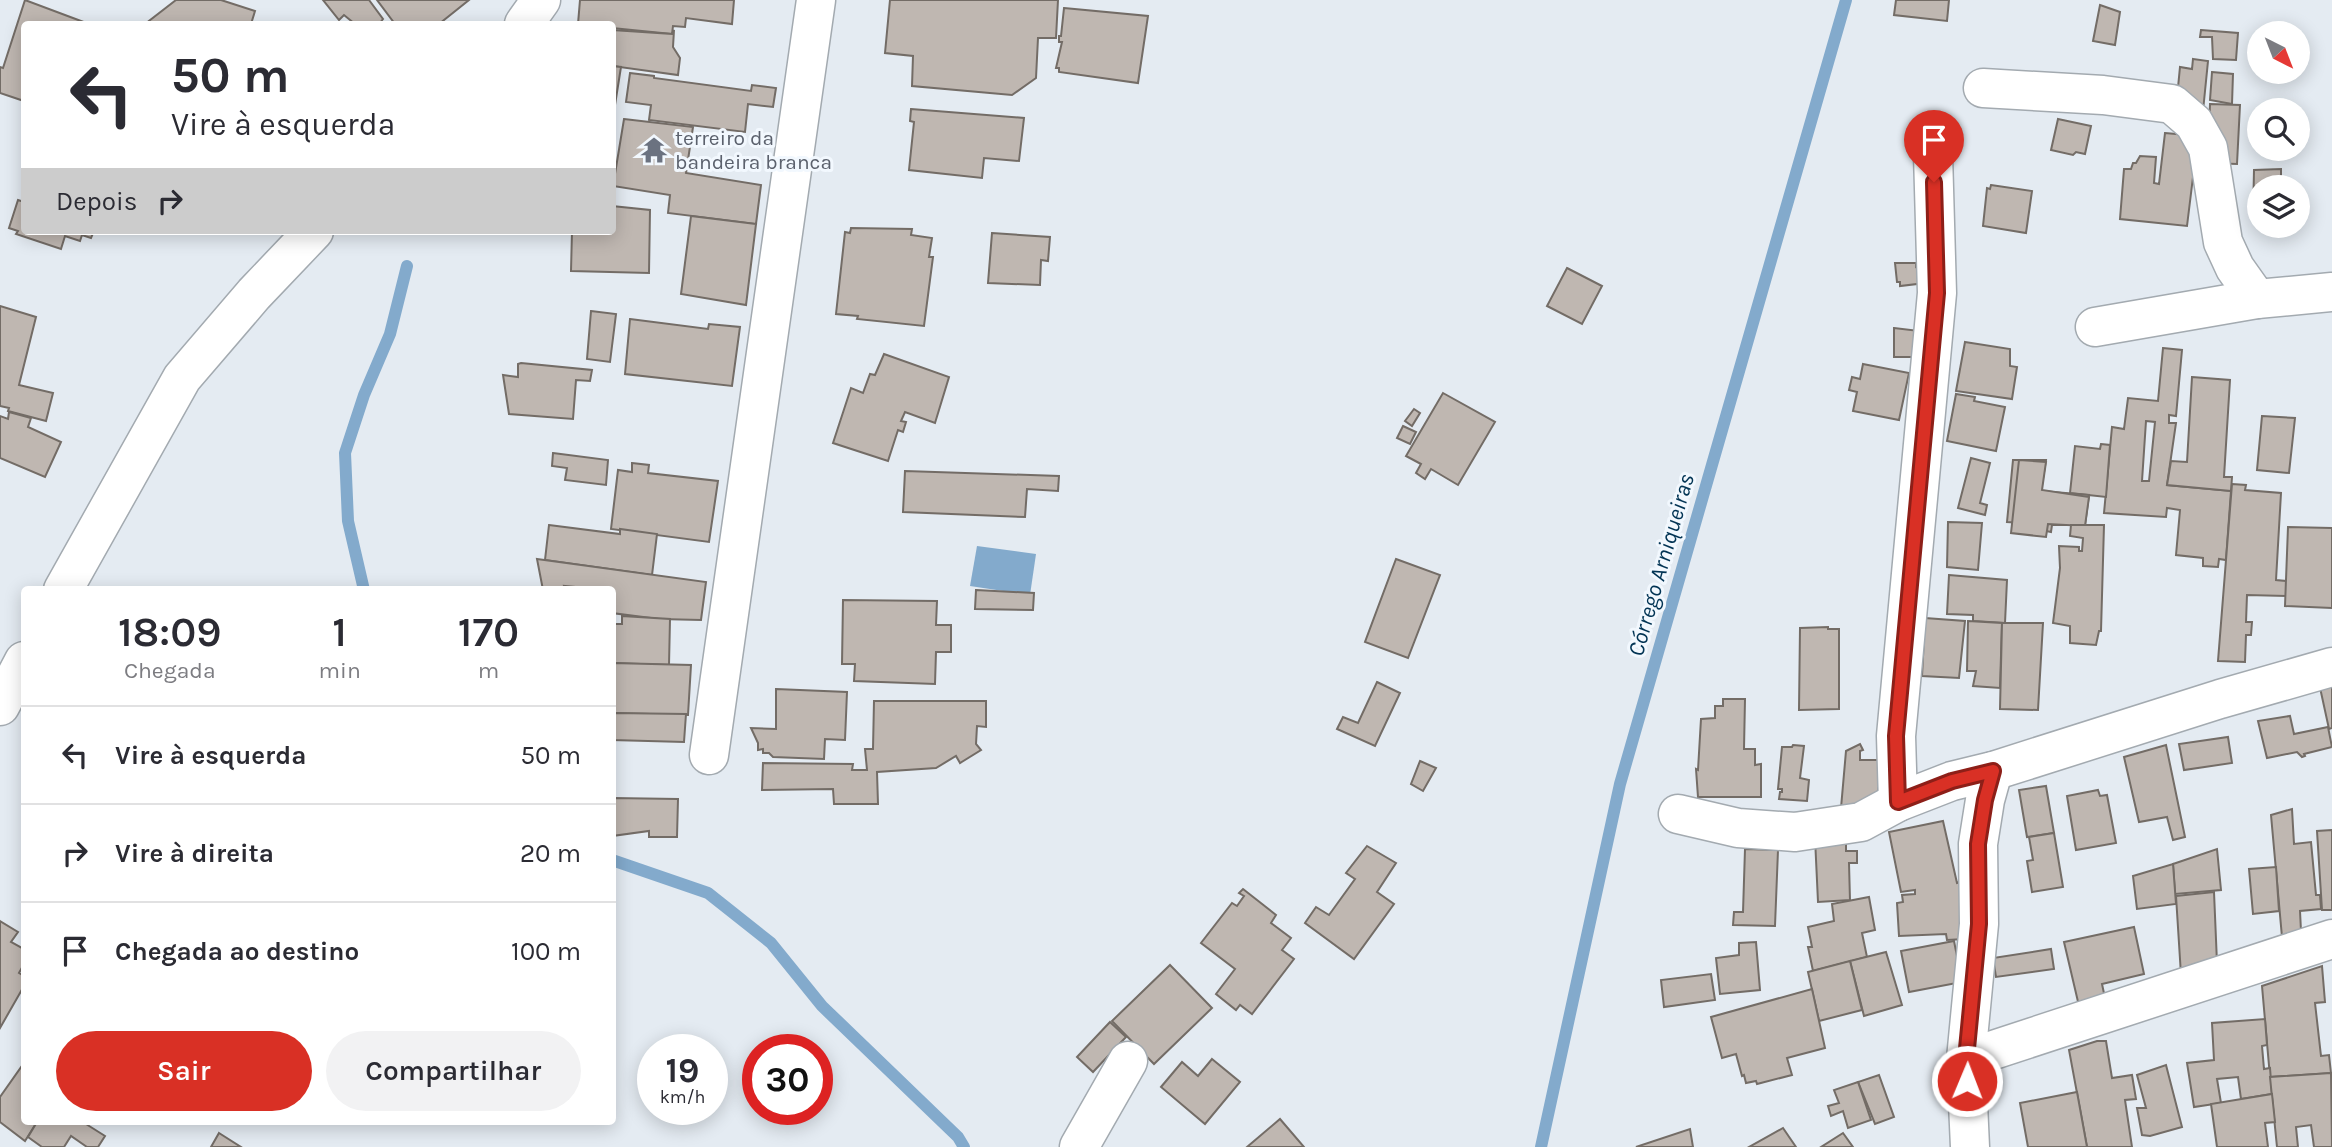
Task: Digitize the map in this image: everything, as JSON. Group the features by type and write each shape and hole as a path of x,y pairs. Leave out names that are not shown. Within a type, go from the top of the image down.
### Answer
{"street":[{"path":"526,21 541,0"},
{"path":"709,755 816,0"},
{"path":"1983,88 2103,95 2172,104 2194,123 2208,148 2222,242 2235,268 2257,299"},
{"path":"1898,802 1896,736 1937,293 1933,154"},
{"path":"65,586 182,378 254,294 310,235"},
{"path":"2095,327 2257,299 2332,292"},
{"path":"0,706 21,667"},
{"path":"1678,814 1738,828 1794,832 1861,822 1898,802 1952,781 1993,771 2332,667"},
{"path":"1970,1147 1966,1059 1979,924 1978,844 1993,771"},
{"path":"1966,1059 2332,939"},
{"path":"1079,1147 1128,1061"}],"water":[{"path":"977,546 1036,554 1030,595 970,586"}],"building":[{"path":"25,0 81,21 21,21 21,100 0,93 0,67 3,68"},
{"path":"176,0 221,0 255,11 252,21 149,21"},
{"path":"323,0 369,0 383,19 351,21 344,15 339,20"},
{"path":"377,0 469,0 443,21 393,21"},
{"path":"580,0 734,0 732,24 686,18 685,27 673,26 672,34 616,28 616,21 578,21"},
{"path":"890,0 1058,0 1056,38 1038,38 1036,78 1012,95 912,86 913,56 885,53"},
{"path":"1896,0 1949,0 1947,21 1894,15"},
{"path":"2100,5 2120,12 2115,45 2093,41"},
{"path":"1064,8 1148,16 1138,83 1059,72 1059,68 1056,68 1062,42 1059,42 1059,36"},
{"path":"616,30 672,34 674,30 673,47 680,58 678,75 616,67"},
{"path":"2201,30 2238,33 2236,60 2213,59 2212,37 2200,37"},
{"path":"2193,59 2208,61 2203,111 2176,108 2180,67 2192,69"},
{"path":"616,66 621,67 616,99"},
{"path":"2212,72 2233,74 2232,104 2210,100"},
{"path":"630,73 751,91 752,85 776,88 773,107 748,104 745,132 649,120 651,105 626,102"},
{"path":"2210,104 2240,105 2237,164 2208,163"},
{"path":"911,109 1024,118 1019,161 984,158 982,178 909,170 914,122 910,121"},
{"name":"terreiro da bandeira branca","path":"624,119 693,127 686,173 761,185 756,224 668,213 670,195 616,186 616,168"},
{"path":"2058,119 2091,126 2085,154 2076,152 2073,155 2051,150"},
{"path":"2165,133 2198,136 2187,226 2120,219 2124,169 2131,169 2140,156 2156,157 2154,183 2159,184"},
{"path":"2281,169 2281,175 2254,175 2254,170"},
{"path":"1991,185 2032,191 2026,233 1983,226 1987,188 1990,189"},
{"path":"18,200 21,201 21,235 82,235 80,241 65,236 61,249 16,234 18,231 9,228"},
{"path":"616,206 650,210 649,273 571,271 572,235 616,235"},
{"path":"691,216 756,224 746,305 681,294"},
{"path":"851,228 912,229 911,235 932,238 929,257 933,257 924,326 857,319 858,316 836,314 845,232 850,233"},
{"path":"992,233 1050,237 1048,261 1041,260 1040,285 988,283"},
{"path":"1895,263 1916,263 1916,267 1924,266 1925,283 1900,286"},
{"path":"1567,268 1602,286 1582,324 1547,306"},
{"path":"0,306 36,317 19,385 53,393 46,421 8,411 9,408 0,406"},
{"path":"591,311 616,314 610,362 587,359"},
{"path":"630,319 708,329 709,324 740,327 732,386 625,374"},
{"path":"1894,328 1928,332 1924,357 1894,357"},
{"path":"1965,342 2010,349 2010,366 2017,367 2012,399 1956,391"},
{"path":"2163,348 2182,350 2176,416 2169,415 2169,423 2176,423 2167,485 2231,491 2226,560 2219,559 2218,567 2203,566 2203,558 2176,555 2180,510 2167,508 2166,517 2104,513 2112,427 2124,429 2128,398 2158,401","holes":["2146,421 2155,422 2149,481 2142,481"]},
{"path":"884,354 949,377 935,423 905,412 901,421 906,422 903,432 898,430 888,461 833,443 851,388 863,393 870,374 875,375"},
{"path":"518,364 592,370 590,381 576,380 573,419 509,414 503,375 518,377"},
{"path":"1863,364 1909,373 1899,420 1853,411 1857,392 1849,390 1852,377 1860,379"},
{"path":"2192,377 2230,380 2224,477 2232,477 2231,491 2167,485 2171,461 2187,462"},
{"path":"1443,393 1495,422 1458,485 1431,469 1425,479 1416,473 1421,464 1406,456"},
{"path":"1956,394 1975,397 1974,401 2005,407 1996,451 1947,441"},
{"path":"1414,409 1420,413 1412,426 1405,421"},
{"path":"9,412 31,418 28,427 61,442 45,477 0,458 0,416 8,419"},
{"path":"2262,416 2295,418 2289,473 2257,470"},
{"path":"1403,426 1416,432 1410,444 1397,438"},
{"path":"2101,444 2110,445 2106,497 2070,493 2075,446 2100,449"},
{"path":"553,453 608,460 606,485 565,480 567,468 552,466"},
{"path":"1971,458 1990,463 1980,503 1987,505 1985,515 1958,508"},
{"path":"2013,460 2046,460 2041,491 2089,495 2085,525 2052,525 2051,532 2037,529 2038,524 2035,523 2035,527 2007,522"},
{"path":"2019,460 2046,462 2042,490 2089,497 2085,526 2048,524 2046,537 2011,533"},
{"path":"632,463 649,465 648,473 718,481 709,542 611,529 618,470 632,472"},
{"path":"905,471 1059,476 1058,491 1027,489 1025,517 903,512"},
{"path":"2232,484 2246,485 2245,490 2281,493 2276,580 2286,581 2286,596 2247,595 2246,622 2252,622 2251,635 2246,635 2245,662 2218,661"},
{"path":"1948,522 1982,523 1978,570 1947,567"},
{"path":"549,525 620,534 620,529 657,534 652,575 545,560"},
{"path":"2071,525 2104,525 2101,631 2096,645 2070,643 2070,626 2053,623 2060,568 2059,546 2079,547 2079,551 2082,551 2083,538 2070,536"},
{"path":"2288,527 2332,528 2332,608 2285,606"},
{"path":"537,559 706,582 701,620 659,619 616,614 616,586 542,586"},
{"path":"1396,559 1440,575 1408,658 1365,642"},
{"path":"1949,575 2007,580 2005,623 1973,621 1973,615 1947,614"},
{"path":"976,590 1034,593 1033,610 975,609"},
{"path":"843,600 937,601 936,625 951,625 951,652 936,652 935,684 854,681 855,664 842,664"},
{"path":"622,616 670,619 669,665 616,663 616,624 622,624"},
{"path":"1925,618 1965,621 1959,678 1922,676"},
{"path":"1968,621 2002,623 2000,688 1973,686 1976,671 1967,671"},
{"path":"2002,623 2043,623 2038,710 2000,709"},
{"path":"1800,628 1839,629 1839,709 1799,710"},
{"path":"616,663 691,665 688,715 616,713"},
{"path":"2332,680 2332,728 2329,729 2319,683"},
{"path":"1377,682 1400,693 1375,746 1337,729 1343,717 1358,723"},
{"path":"776,689 847,692 845,740 825,739 824,759 773,757 769,753 763,753 763,749 758,750 758,743 751,728 776,729"},
{"path":"1723,699 1745,699 1744,749 1755,749 1755,765 1761,764 1761,797 1698,797 1696,769 1698,770 1701,719 1715,718 1715,706 1723,706"},
{"path":"874,701 986,701 986,727 977,726 976,744 981,750 960,763 956,756 936,768 877,772 878,804 834,804 833,789 762,790 763,763 853,764 852,770 867,770 865,749 873,749"},
{"path":"616,713 686,714 684,742 616,740"},
{"path":"2290,716 2294,734 2328,727 2332,747 2304,754 2302,757 2297,752 2267,758 2258,721"},
{"path":"2228,737 2232,763 2184,770 2179,744"},
{"path":"1860,744 1863,750 1860,751 1860,760 1880,760 1877,805 1841,808 1846,751"},
{"path":"2166,745 2185,837 2173,840 2167,817 2139,822 2124,757"},
{"path":"1804,746 1800,778 1809,780 1807,801 1779,799 1782,792 1782,789 1778,789 1782,747"},
{"path":"1420,761 1436,768 1423,791 1411,784"},
{"path":"2046,786 2054,833 2027,837 2019,790"},
{"path":"2098,790 2100,796 2107,795 2116,843 2076,850 2067,796"},
{"path":"616,798 678,799 677,837 649,837 649,831 616,835"},
{"path":"2292,809 2294,844 2311,842 2316,895 2320,895 2321,909 2300,911 2301,931 2282,937 2271,815"},
{"path":"1943,821 1957,883 1961,882 1965,939 1947,940 1946,934 1899,936 1897,903 1903,902 1902,895 1915,894 1915,890 1901,892 1889,832"},
{"path":"2332,830 2332,910 2322,910 2317,831"},
{"path":"2054,833 2063,887 2032,892 2027,861 2033,860 2029,837"},
{"path":"1846,836 1846,851 1857,851 1857,863 1849,863 1850,900 1818,902 1815,838"},
{"path":"1367,846 1396,863 1377,892 1394,904 1354,959 1305,923 1316,907 1329,915 1355,879 1346,873"},
{"path":"1745,849 1778,850 1775,926 1733,925 1734,912 1743,912"},
{"path":"2217,849 2221,890 2175,894 2173,864"},
{"path":"2173,864 2176,904 2137,909 2133,876"},
{"path":"2276,867 2279,911 2253,914 2249,869"},
{"path":"1243,889 1276,915 1271,923 1291,938 1282,950 1294,959 1252,1014 1240,1005 1236,1010 1216,994 1235,969 1201,943 1232,903 1237,906 1244,896 1239,893"},
{"path":"2214,892 2217,963 2181,975 2176,896"},
{"path":"1869,897 1875,930 1862,933 1867,957 1813,971 1808,947 1812,947 1808,927 1834,921 1832,904"},
{"path":"0,921 18,932 11,942 21,947 21,991 0,1028"},
{"path":"2134,927 2144,974 2102,984 2105,998 2079,1006 2064,942"},
{"path":"1954,941 1962,982 1909,992 1901,951"},
{"path":"1756,942 1760,990 1720,994 1716,958 1739,955 1739,943"},
{"path":"2051,949 2054,969 1996,977 1993,958"},
{"path":"1886,952 1902,1005 1864,1016 1850,961"},
{"path":"1850,961 1862,1010 1819,1021 1808,972"},
{"path":"1170,965 1212,1008 1154,1064 1112,1021"},
{"path":"2322,966 2325,1002 2315,1003 2321,1056 2329,1055 2331,1073 2270,1077 2262,986"},
{"path":"1711,974 1715,1000 1664,1007 1661,980"},
{"path":"1812,989 1825,1048 1787,1058 1792,1075 1757,1084 1756,1081 1746,1083 1736,1054 1722,1058 1711,1017"},
{"path":"2265,1019 2267,1045 2262,1046 2264,1069 2270,1068 2272,1094 2241,1099 2238,1077 2217,1079 2221,1103 2194,1107 2187,1063 2214,1060 2212,1023"},
{"path":"1110,1022 1126,1037 1093,1072 1077,1057"},
{"path":"2097,1041 2106,1041 2112,1078 2132,1075 2136,1099 2125,1100 2132,1147 2087,1147 2069,1050"},
{"path":"1212,1059 1240,1082 1205,1124 1161,1087 1182,1062 1198,1076"},
{"path":"2166,1065 2182,1127 2150,1136 2142,1135 2137,1108 2146,1108 2137,1075"},
{"path":"21,1067 21,1125 35,1125 25,1141 0,1122 0,1097"},
{"path":"2331,1073 2332,1147 2314,1147 2311,1125 2296,1127 2298,1147 2277,1147 2270,1077"},
{"path":"1879,1075 1894,1117 1875,1124 1858,1082"},
{"path":"1858,1082 1871,1120 1848,1128 1843,1111 1831,1116 1828,1106 1839,1103 1834,1090"},
{"path":"2077,1092 2087,1147 2028,1147 2020,1103"},
{"path":"2272,1094 2275,1122 2265,1123 2268,1147 2217,1147 2211,1104"},
{"path":"1280,1119 1304,1147 1247,1147"},
{"path":"35,1125 88,1125 105,1136 98,1147 87,1147 71,1136 64,1147 42,1147 28,1137"},
{"path":"1783,1128 1796,1147 1749,1147"},
{"path":"1690,1129 1693,1147 1636,1147"},
{"path":"219,1133 241,1147 211,1147"},
{"path":"1843,1133 1853,1147 1821,1147"}],"waterway":[{"name":"Córrego Arniqueiras","path":"1541,1147 1620,784 1846,0"},
{"path":"363,586 348,521 345,453 364,395 390,334 407,266"},
{"path":"616,861 708,893 771,943 822,1006 958,1137 964,1147"}],"place":[{"name":"terreiro da bandeira branca","path":"654,150"}],"route":[{"path":"1934,182 1937,293 1896,736 1898,802 1952,781 1993,771 1978,844 1979,924 1966,1059 1967,1081"}]}
